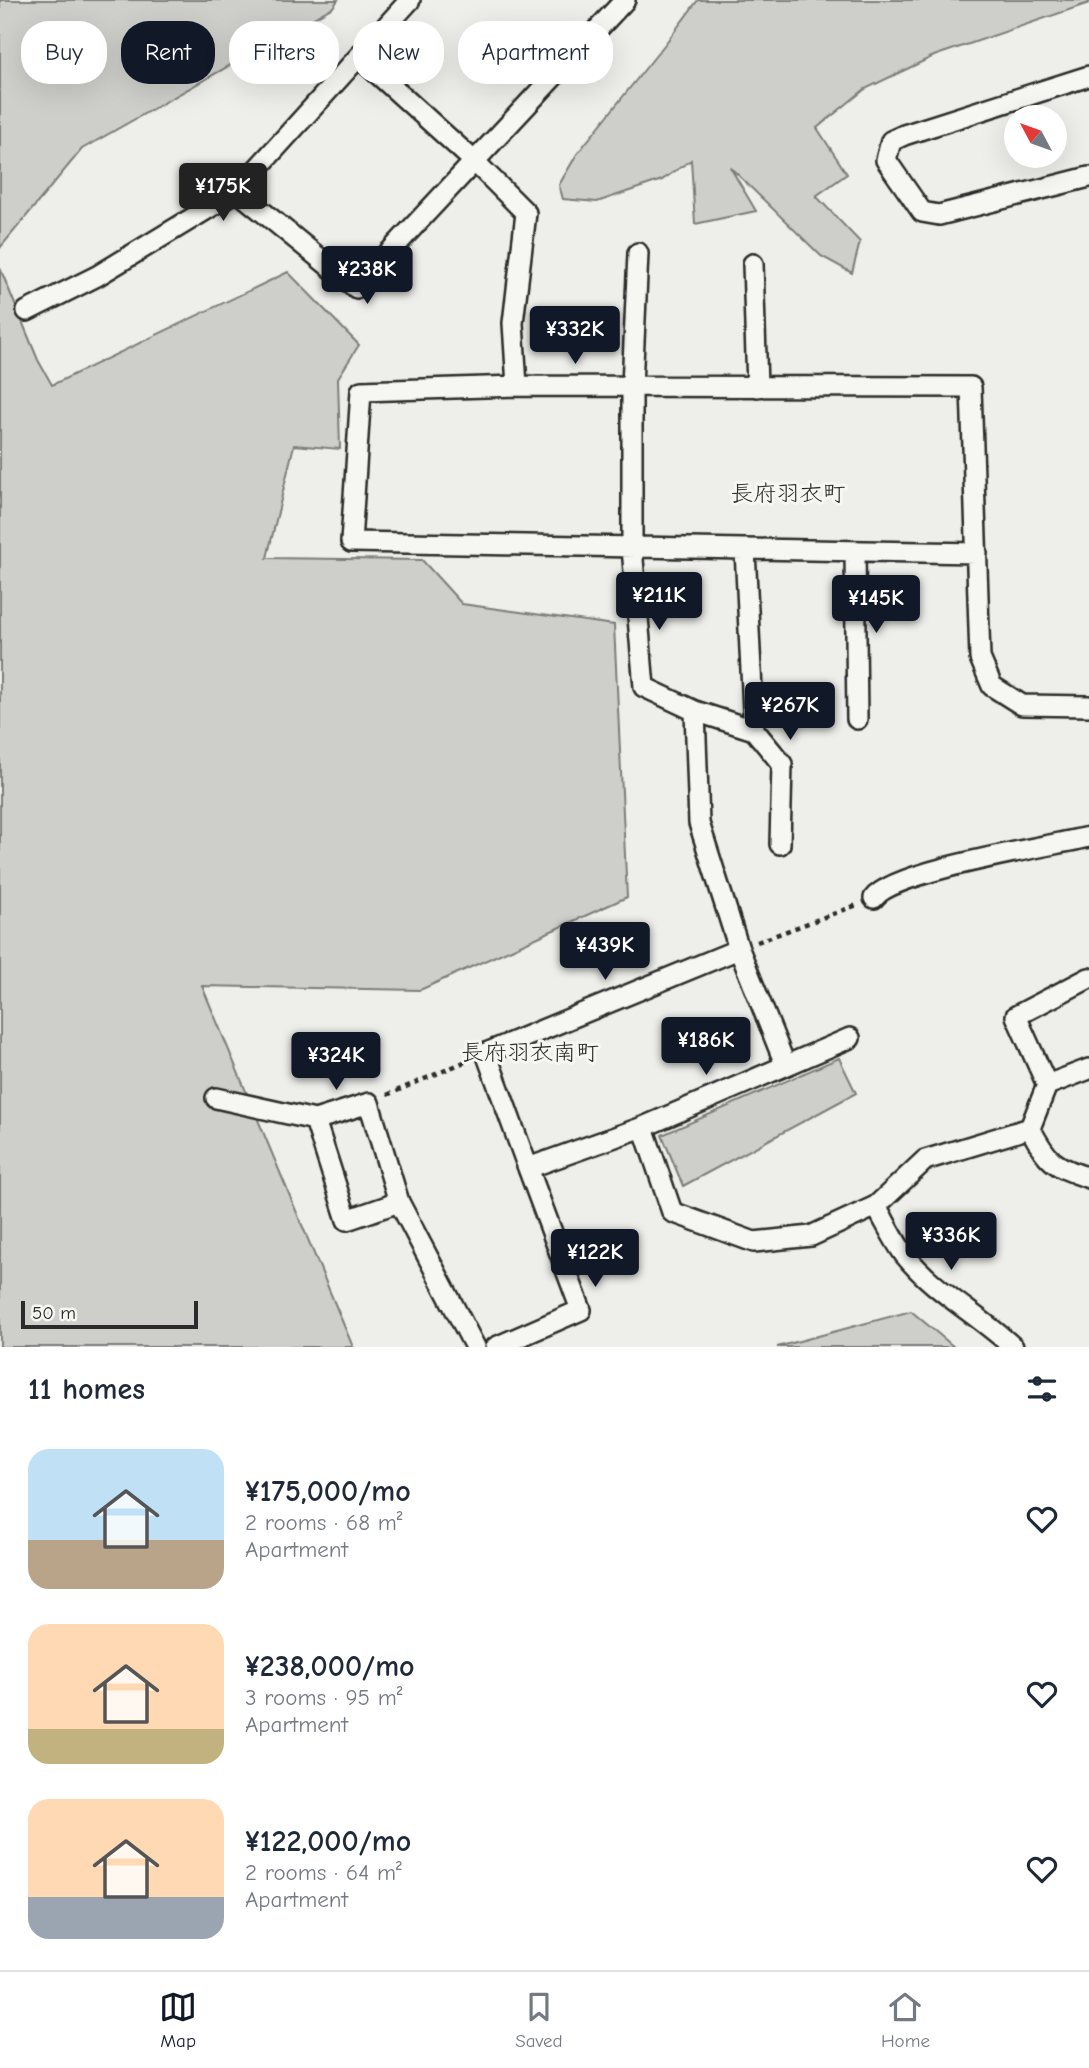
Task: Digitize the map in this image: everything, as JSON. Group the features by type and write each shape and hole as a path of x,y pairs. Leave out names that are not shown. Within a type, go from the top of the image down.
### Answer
{"street":[{"path":"391,21 410,0"},
{"path":"237,191 356,288 625,0"},
{"path":"27,311 97,276 237,191 353,64"},
{"path":"1089,76 904,135 891,141 886,159 922,212 939,215 1089,177"},
{"path":"389,84 475,162 526,213 513,323 517,386"},
{"path":"638,253 632,386 632,548 644,687 695,712 754,730 782,764 780,844"},
{"path":"753,264 757,387"},
{"path":"977,553 351,542 361,391 517,386 971,387 977,553 980,658 992,686 1021,705 1089,706"},
{"path":"745,550 754,730"},
{"path":"855,551 857,719"},
{"path":"695,712 699,822 739,949 785,1064"},
{"path":"874,898 879,891 902,880 940,869 1089,838"},
{"path":"496,1347 581,1310 486,1053 739,949"},
{"path":"1089,978 1016,1016 1047,1085 1030,1128 1042,1152 1060,1168 1089,1178"},
{"path":"528,1168 642,1127 850,1038"},
{"path":"1047,1085 1089,1069"},
{"path":"216,1098 315,1120 369,1103 399,1202 475,1347"},
{"path":"315,1120 347,1220 399,1202"},
{"path":"642,1127 671,1212 754,1242 811,1236 876,1206 925,1160 1030,1128"},
{"path":"876,1206 903,1252 922,1274 951,1299 993,1328 1013,1347"}],"path":[{"path":"739,949 874,898"},
{"path":"369,1103 486,1053"}],"shaded area":[{"path":"0,0 338,0 333,7 308,21 229,21 229,66 215,74 215,21 121,21 121,84 197,84 82,149 0,248"},
{"path":"698,0 1089,0 1089,3 934,56 865,89 817,128 847,174 816,196 860,242 852,273 821,256 730,167 756,211 695,224 691,160 662,180 597,202 563,199 559,185 577,154"},
{"path":"0,268 38,360 52,385 288,272 359,345 338,378 340,449 294,445 267,558 422,560 462,604 614,625 627,897 420,990 202,986 353,1347 0,1347"},
{"path":"839,1058 856,1093 683,1186 662,1135"},
{"path":"911,1311 954,1347 777,1347"}],"district":[{"name":"長府羽衣町","path":"788,493"},
{"name":"長府羽衣南町","path":"530,1052"}]}
